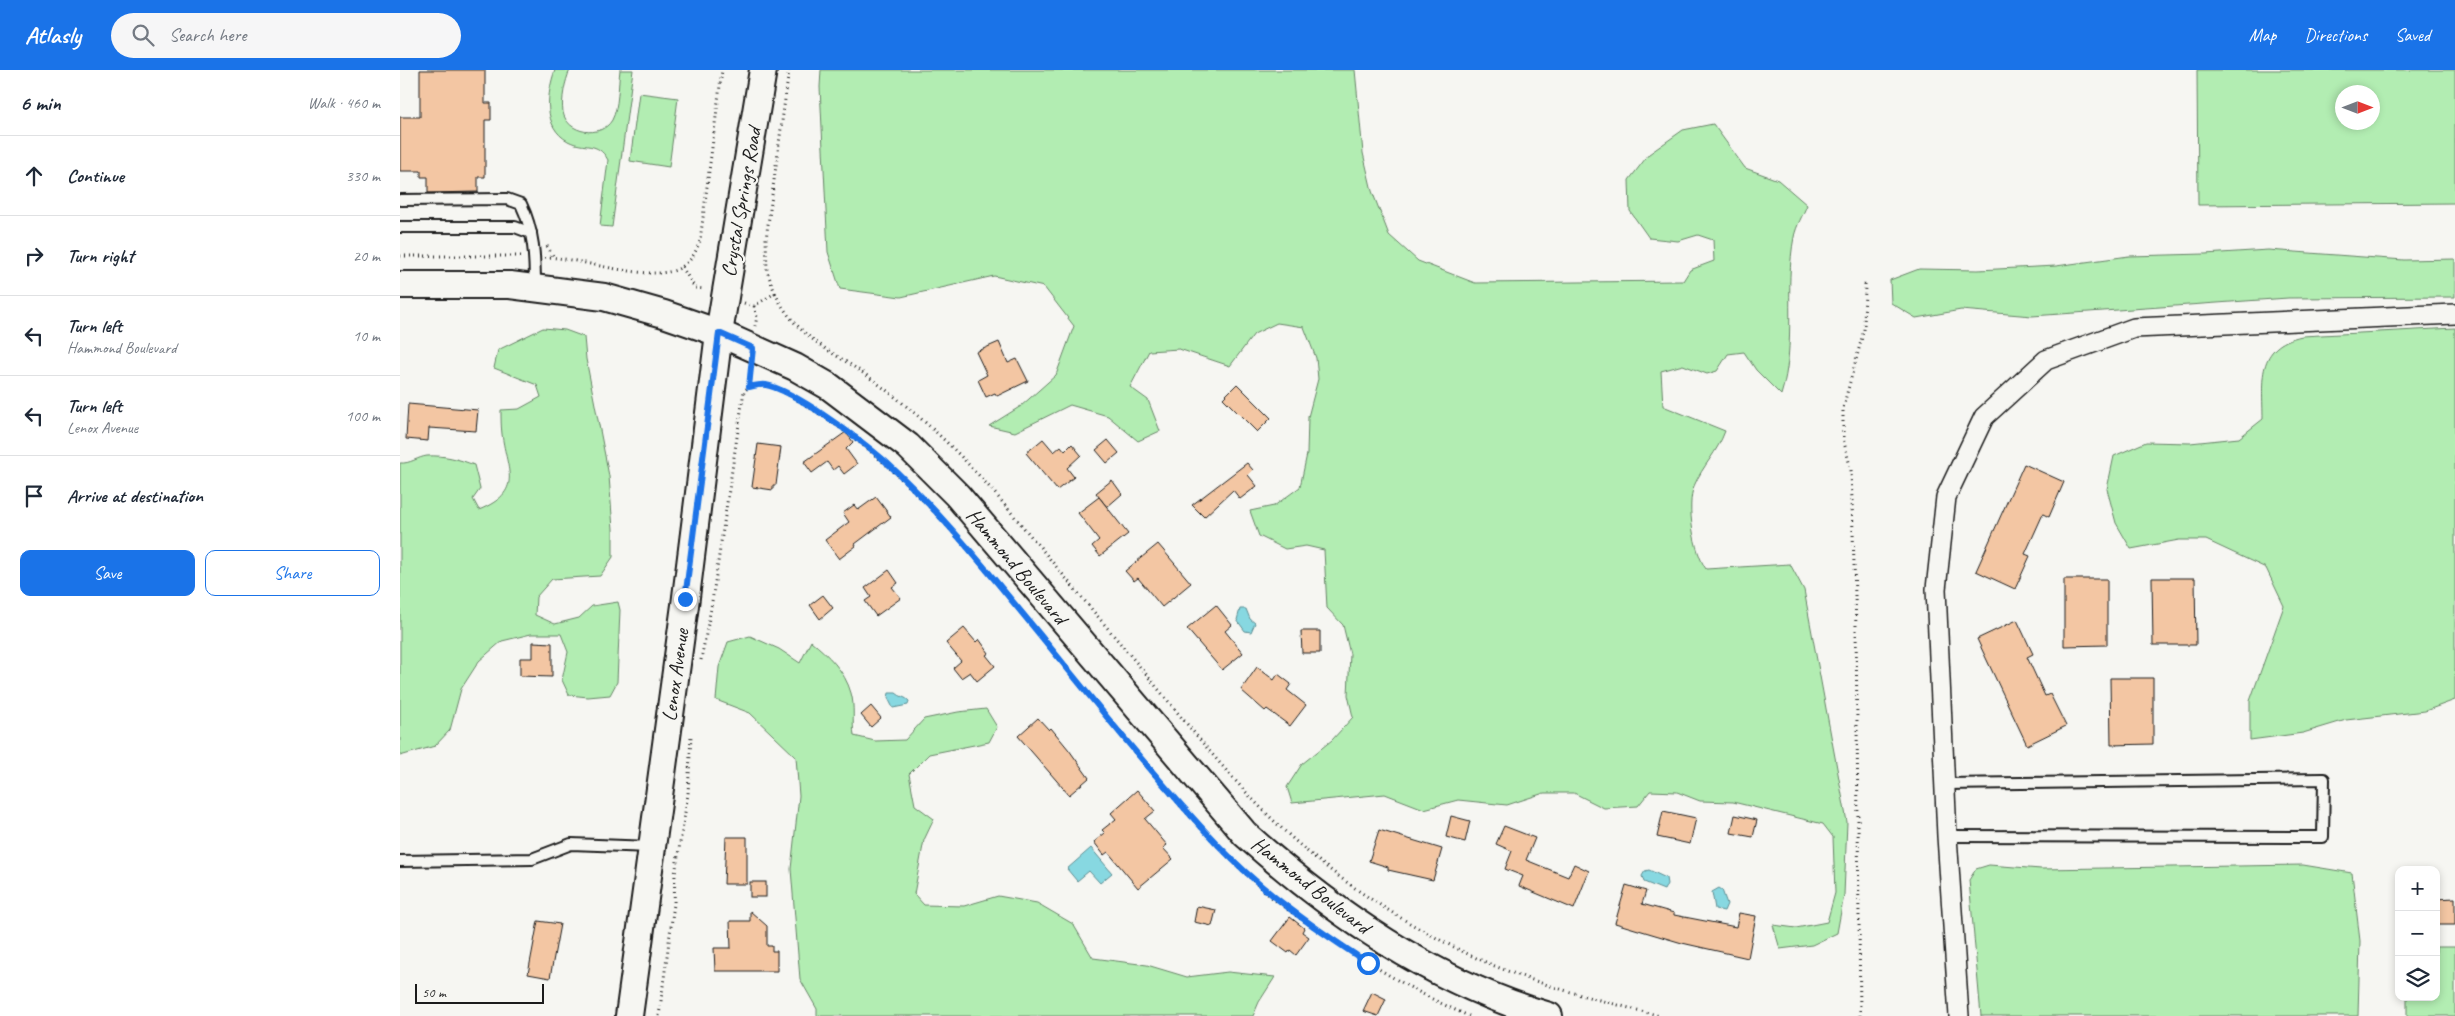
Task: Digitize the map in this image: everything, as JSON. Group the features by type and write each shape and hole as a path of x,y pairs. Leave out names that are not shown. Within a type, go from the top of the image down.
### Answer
{"street":[{"name":"Crystal Springs Road","path":"719,333 763,70"},
{"name":"Hammond Boulevard","path":"400,285 510,286 604,297 664,314 719,333 796,367 830,387 908,446 956,495 1245,834 1293,877 1334,908 1399,951 1489,994 1549,1016"},
{"path":"1959,1016 1947,836 1936,589 1946,496 1984,417 2046,360 2134,328 2455,314"},
{"name":"Lenox Avenue","path":"629,1016 719,333"}],"lane":[{"path":"400,200 507,199 521,204 535,245 536,289"},
{"path":"400,227 516,227 531,233"},
{"path":"1945,784 2324,779 2323,837 1947,836"},
{"path":"400,861 532,859 571,844 652,847"}],"path":[{"path":"682,267 694,255 700,241 722,70"},
{"path":"1860,1016 1856,627 1851,470 1844,438 1843,408 1864,330 1865,283"},
{"path":"775,293 783,309 808,337 867,376 908,408 972,467 1221,766 1291,837 1332,872 1430,935 1473,957 1524,978 1577,995 1660,1016"},
{"path":"749,387 757,317 754,306"},
{"path":"700,664 711,608 744,391 749,387 763,384 776,387 826,417 885,462 977,558 1178,801 1260,888 1368,963 1421,994 1469,1016"},
{"path":"659,1016 674,904 675,874 688,794 691,729"}],"green space":[{"path":"555,70 570,70 563,96 563,112 566,119 577,129 593,132 607,126 612,120 617,102 620,70 633,70 612,227 600,226 608,160 600,150 568,141 560,135 550,118 550,89"},
{"path":"821,70 1355,70 1363,153 1372,191 1389,235 1418,261 1475,283 1683,281 1690,270 1714,261 1713,240 1698,235 1678,241 1649,238 1630,211 1629,180 1649,154 1683,130 1713,124 1745,168 1778,180 1807,205 1795,233 1791,257 1790,336 1786,376 1781,395 1756,370 1744,352 1728,354 1717,371 1707,374 1683,365 1661,371 1663,406 1725,431 1694,486 1692,495 1692,529 1698,552 1706,569 1790,564 1804,590 1847,822 1844,895 1837,933 1812,945 1780,949 1773,925 1796,928 1827,922 1835,893 1833,837 1823,824 1733,802 1700,801 1677,792 1650,791 1638,806 1604,808 1574,793 1544,793 1507,805 1458,800 1424,809 1385,794 1292,803 1287,787 1302,764 1332,740 1353,717 1348,695 1350,654 1343,625 1327,608 1324,550 1306,546 1285,549 1259,536 1250,511 1274,506 1300,487 1307,454 1308,417 1318,379 1316,358 1304,327 1277,323 1254,334 1230,366 1179,349 1149,351 1130,387 1148,400 1160,431 1138,441 1108,416 1070,405 1015,432 989,426 1021,406 1056,375 1074,326 1044,287 994,276 901,297 840,289 828,252 820,87"},
{"path":"2197,70 2455,70 2455,203 2198,205"},
{"path":"639,93 678,98 669,167 630,161"},
{"path":"2268,250 2404,260 2455,259 2455,297 2288,298 2032,316 1961,310 1916,318 1891,303 1890,280 1919,269 1978,270 2056,266 2129,256"},
{"path":"543,328 565,330 584,337 586,359 609,476 613,557 600,576 552,579 536,597 535,615 555,624 579,618 592,606 618,602 620,610 617,682 610,695 588,697 569,695 562,680 568,652 561,634 531,634 502,641 479,661 461,689 450,730 435,746 400,756 400,463 433,456 445,457 474,465 480,489 473,499 479,510 493,503 502,495 507,488 509,470 502,434 501,410 519,409 541,397 537,385 494,368 498,350"},
{"path":"2455,328 2455,700 2425,711 2346,720 2303,733 2250,740 2250,701 2284,606 2266,568 2206,540 2179,540 2131,549 2116,523 2107,489 2114,456 2146,442 2190,443 2239,438 2263,419 2262,391 2265,367 2269,357 2276,348 2287,341 2302,336"},
{"path":"750,636 779,649 800,663 811,641 824,652 845,678 851,693 854,736 875,741 905,740 924,719 986,709 997,727 989,742 929,754 909,774 915,805 934,819 924,840 914,894 924,905 964,906 998,896 1037,903 1073,924 1093,958 1147,965 1187,977 1228,972 1275,977 1259,1002 1253,1016 817,1016 817,1009 800,979 791,869 799,796 796,757 750,713 716,700 719,667 728,642"},
{"path":"1989,865 2041,869 2303,865 2352,873 2360,941 2358,1016 1981,1016 1969,880 1976,869"},
{"path":"2440,947 2455,947 2455,1016 2407,1016 2407,1001 2440,1001"}],"water":[{"path":"1240,609 1246,609 1250,619 1255,623 1251,632 1245,631 1237,620"},
{"path":"889,693 896,693 906,699 909,701 908,705 893,708 888,698"},
{"path":"1091,848 1112,873 1100,883 1089,871 1077,881 1067,869"},
{"path":"1649,870 1666,878 1667,884 1664,890 1644,882 1642,876 1645,871"},
{"path":"1719,888 1722,890 1727,904 1724,911 1715,909 1712,892"}],"building":[{"path":"420,70 485,70 485,103 491,103 491,120 485,120 485,177 478,177 478,192 428,193 428,177 421,177 421,171 400,171 400,117 420,117"},
{"path":"999,342 1008,363 1017,359 1028,381 997,396 995,393 986,397 978,380 987,375 976,352"},
{"path":"1237,384 1271,418 1257,432 1223,398"},
{"path":"408,404 478,410 476,431 429,428 428,441 406,439"},
{"path":"846,432 853,442 846,449 857,464 844,474 838,466 833,470 827,462 812,473 804,462"},
{"path":"1043,439 1054,452 1061,446 1065,451 1072,444 1081,455 1067,468 1074,477 1057,490 1026,453"},
{"path":"1108,440 1119,453 1107,463 1096,450"},
{"path":"758,444 781,447 776,485 773,485 773,490 752,487"},
{"path":"1247,463 1253,470 1248,475 1257,486 1240,499 1233,490 1204,517 1192,505"},
{"path":"2024,464 2064,482 2049,517 2043,514 2025,554 2030,556 2015,589 1976,571"},
{"path":"1112,480 1122,494 1107,507 1096,493"},
{"path":"876,497 891,517 855,544 856,546 839,559 825,540 849,522 843,513 854,505 858,510"},
{"path":"1099,497 1128,534 1100,556 1092,546 1099,540 1078,513"},
{"path":"1158,544 1191,583 1162,607 1138,578 1134,581 1125,571"},
{"path":"889,570 898,583 892,587 901,598 876,616 865,601 871,597 865,588"},
{"path":"2152,578 2195,578 2196,645 2153,645"},
{"path":"2064,579 2107,579 2107,645 2064,646"},
{"path":"823,595 833,608 820,619 810,605"},
{"path":"1216,605 1232,625 1225,631 1243,653 1222,670 1187,629"},
{"path":"2017,620 2033,654 2027,657 2045,696 2050,694 2066,726 2027,745 1977,639"},
{"path":"964,628 976,642 979,639 989,653 986,655 995,666 977,681 970,672 961,678 953,668 961,661 946,643"},
{"path":"1301,631 1320,631 1320,653 1302,653"},
{"path":"533,642 552,643 552,677 520,676 520,658 533,658"},
{"path":"1257,667 1274,680 1278,674 1291,684 1287,690 1306,705 1290,726 1267,709 1265,711 1241,690"},
{"path":"2110,678 2153,678 2153,744 2111,745"},
{"path":"871,706 881,718 871,727 861,715"},
{"path":"1038,718 1049,730 1051,728 1089,778 1069,795 1018,736"},
{"path":"1137,790 1155,811 1145,819 1167,845 1163,848 1173,859 1138,888 1108,852 1104,855 1094,842 1105,833 1102,830 1116,819 1111,813"},
{"path":"1663,811 1696,818 1690,844 1657,837"},
{"path":"1735,815 1757,820 1753,837 1731,833"},
{"path":"1451,816 1470,821 1465,842 1446,837"},
{"path":"1504,826 1535,838 1526,860 1568,877 1574,864 1589,871 1574,909 1519,886 1523,876 1505,869 1512,851 1496,844"},
{"path":"1379,830 1442,849 1433,880 1388,870 1388,867 1369,861"},
{"path":"726,837 747,837 747,884 724,884"},
{"path":"750,882 766,882 766,897 750,897"},
{"path":"1626,885 1646,891 1642,904 1674,913 1674,915 1736,927 1739,913 1756,916 1748,958 1682,943 1615,923"},
{"path":"2455,898 2455,925 2440,925 2440,899"},
{"path":"1197,906 1216,910 1212,926 1194,922"},
{"path":"750,911 767,926 767,946 772,946 772,951 777,951 777,971 715,971 714,948 731,948 730,921 750,921"},
{"path":"1290,917 1304,928 1302,932 1309,937 1296,955 1290,950 1288,953 1272,941"},
{"path":"538,921 560,924 550,978 528,974"},
{"path":"1372,992 1386,999 1378,1016 1363,1011"}],"route":[{"path":"685,599 719,333 753,348 749,387 763,384 776,387 826,417 885,462 943,520 977,558 1178,801 1220,847 1260,888 1368,963"}]}
